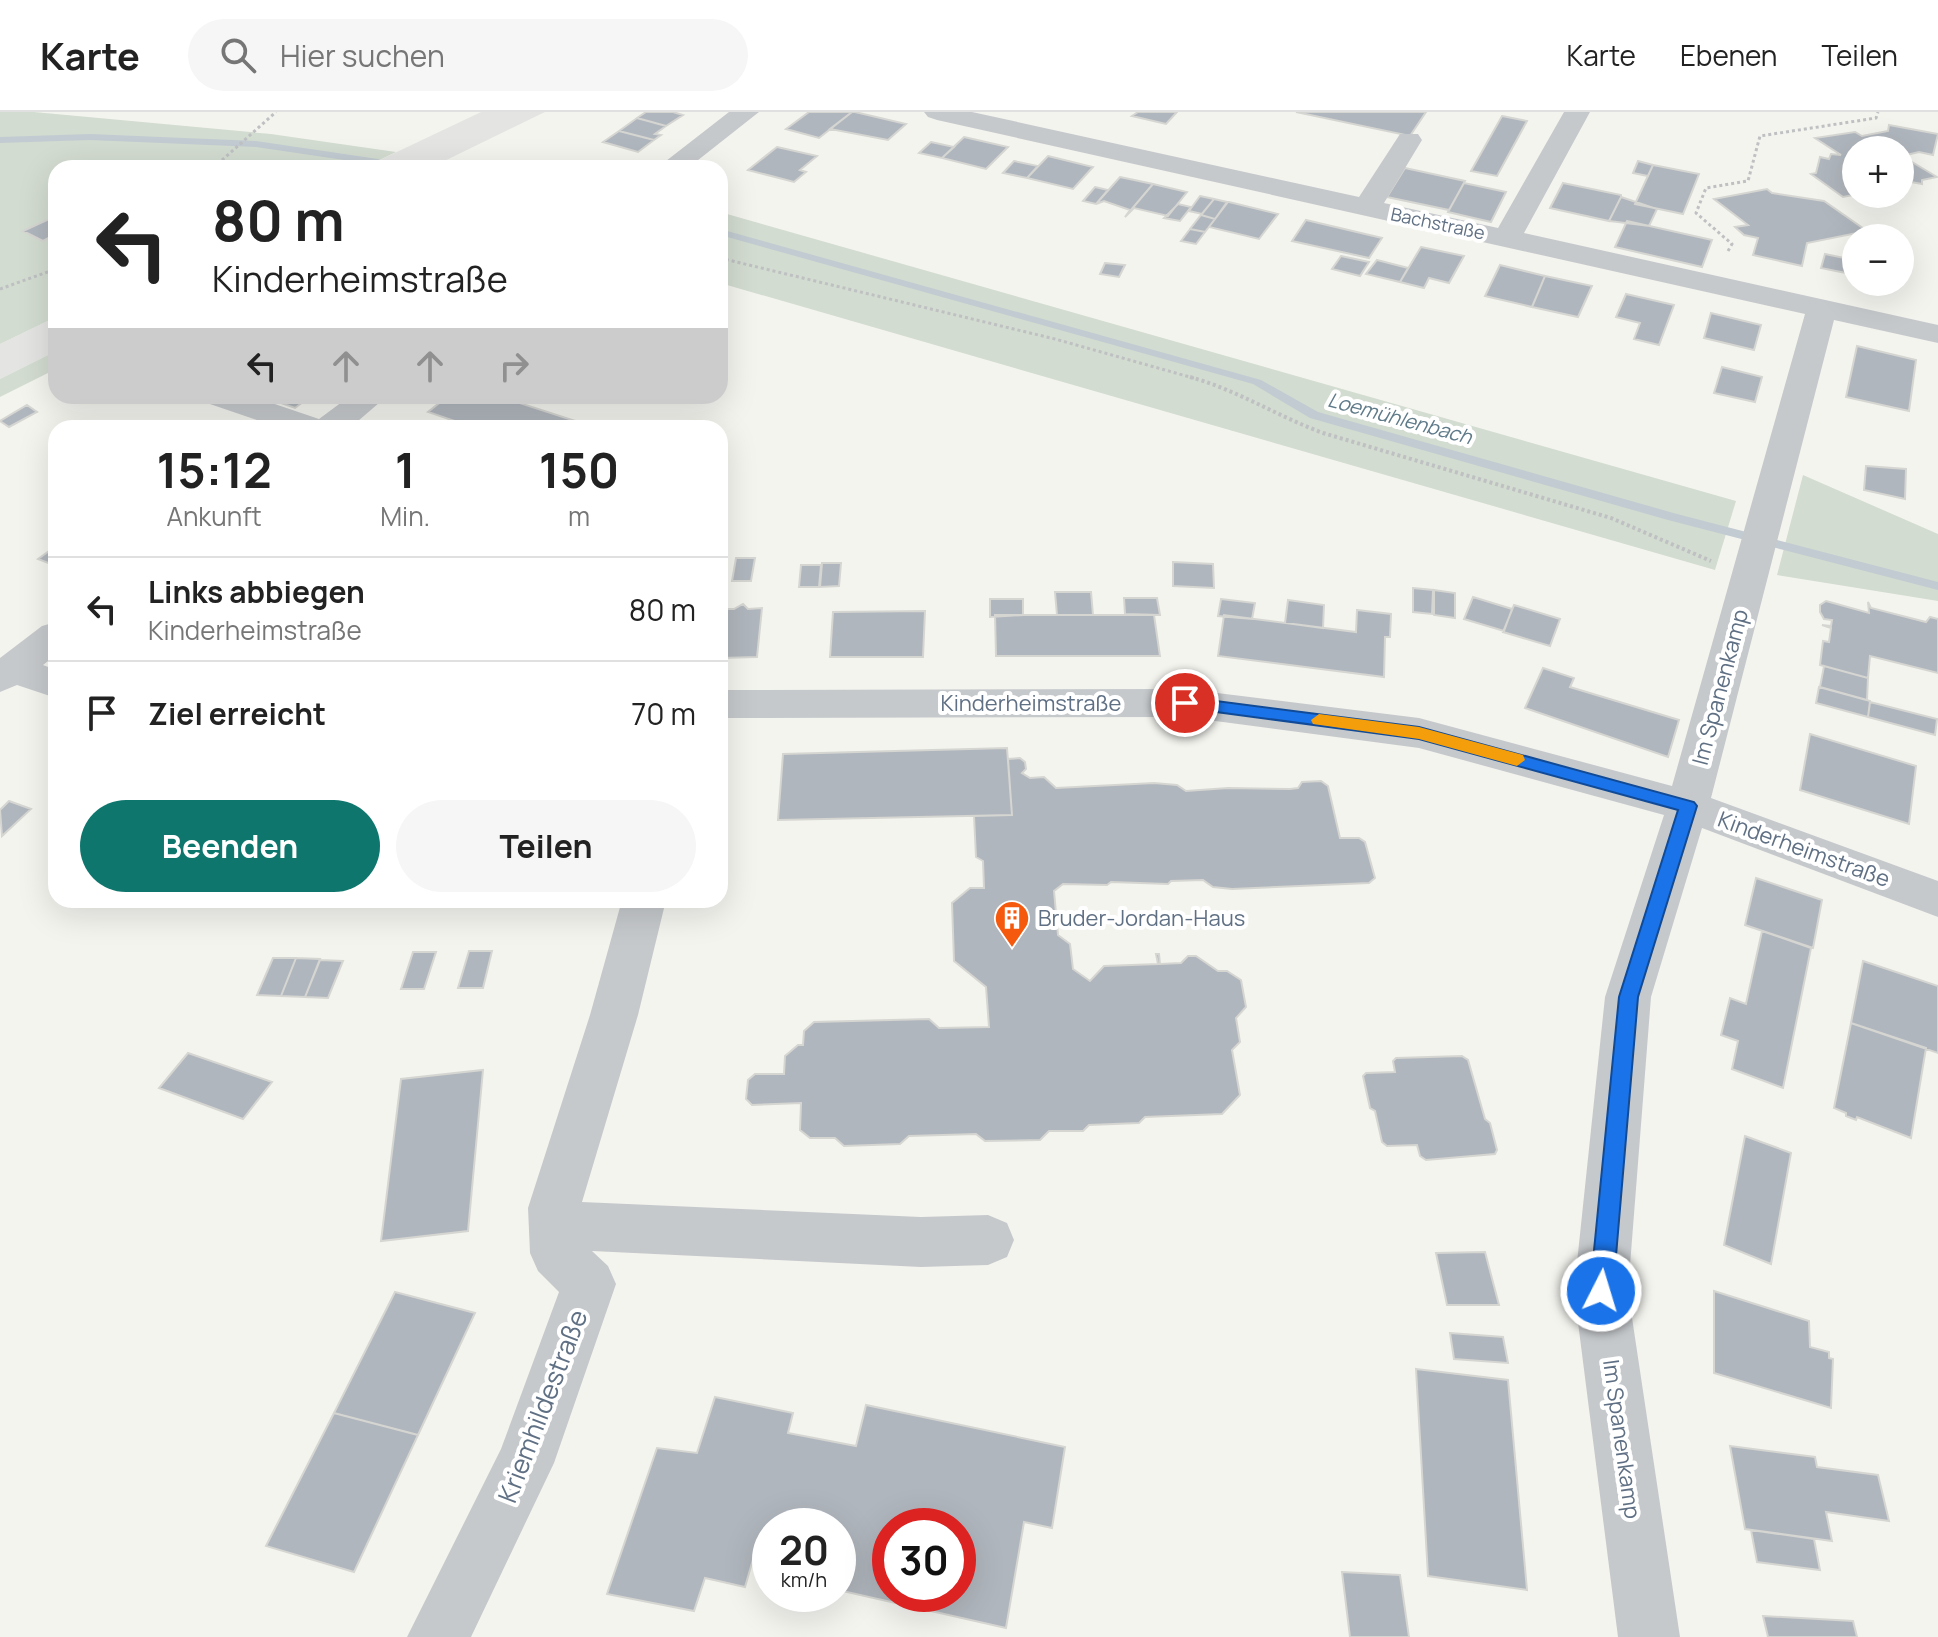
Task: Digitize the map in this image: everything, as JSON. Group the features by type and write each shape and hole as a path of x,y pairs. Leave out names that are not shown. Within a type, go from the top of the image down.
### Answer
{"street":[{"path":"682,160 746,112"},
{"name":"Bachstraße","path":"937,112 1938,334"},
{"path":"1507,238 1577,112"},
{"path":"1367,207 1409,140"},
{"name":"Im Spanenkamp","path":"1649,1637 1601,1291 1628,997 1688,806 1822,308"},
{"path":"242,404 289,420"},
{"path":"340,420 360,404"},
{"path":"5,673 48,641"},
{"path":"5,673 48,682"},
{"name":"Kinderheimstraße","path":"728,704 1185,703 1419,733 1688,806 1938,899"},
{"name":"Kriemhildestraße","path":"438,1637 525,1463 589,1284 557,1253 554,1208 614,1015 642,908"},
{"path":"556,1225 921,1242 988,1240"}],"path":[{"path":"223,160 276,112"},
{"path":"1715,284 1732,244 1696,213 1706,188 1748,181 1760,136 1876,118 1878,112"},
{"path":"728,260 1055,339 1216,384 1249,397 1281,417 1323,433 1611,518 1749,577"},
{"path":"0,289 48,272"}],"shaded area":[{"path":"0,112 34,112 271,134 396,152 380,160 48,160 48,321 0,344"},
{"path":"481,112 545,112 446,160 380,160"},
{"path":"728,214 1736,501 1715,570 728,285"},
{"path":"48,321 48,355 0,379 0,344"},
{"path":"48,355 48,373 0,397 0,379"},
{"path":"1803,475 1938,534 1938,601 1777,575"}],"building":[{"path":"646,112 683,115 666,126 637,118"},
{"path":"809,112 852,112 819,138 786,129"},
{"path":"852,112 906,124 888,140 830,129"},
{"path":"1138,112 1177,112 1166,124 1132,116"},
{"path":"1296,112 1426,112 1410,136"},
{"path":"1502,116 1527,121 1497,176 1471,171"},
{"path":"637,118 666,126 655,134 661,135 654,140 619,131"},
{"path":"1889,125 1938,134 1933,155 1914,153 1914,136 1862,136 1888,131"},
{"path":"619,131 654,140 638,152 603,142"},
{"path":"1855,132 1862,136 1842,136 1842,196 1811,174 1816,173 1820,157 1829,159 1831,154 1841,155 1815,138"},
{"path":"964,137 1008,147 986,169 942,158"},
{"path":"931,142 954,147 942,158 919,153"},
{"path":"777,147 817,156 800,170 806,172 794,182 748,170"},
{"path":"1048,156 1093,167 1073,189 1027,178"},
{"path":"1014,161 1038,166 1027,178 1003,173"},
{"path":"1638,161 1653,165 1648,176 1633,173"},
{"path":"1914,163 1937,177 1922,180 1922,184 1914,183"},
{"path":"1653,165 1699,174 1683,214 1635,204"},
{"path":"1405,168 1465,181 1449,210 1387,197"},
{"path":"1120,177 1153,184 1125,217 1130,210 1104,201 1096,204"},
{"path":"1464,183 1506,192 1491,222 1448,212"},
{"path":"1563,183 1621,195 1609,221 1550,208"},
{"path":"1153,184 1187,192 1168,216 1134,208 1125,217"},
{"path":"1095,187 1108,190 1096,204 1083,201"},
{"path":"1767,189 1772,193 1824,201 1857,224 1842,224 1842,236 1807,243 1802,266 1753,255 1758,238 1744,235 1735,227 1748,225 1714,199"},
{"path":"1200,196 1214,199 1202,214 1189,211"},
{"path":"1621,197 1657,209 1649,226 1609,221"},
{"path":"1214,199 1227,202 1215,219 1201,215"},
{"path":"1228,202 1278,214 1259,239 1209,227"},
{"path":"1178,204 1191,207 1180,221 1164,218"},
{"path":"1201,215 1215,219 1205,232 1190,229"},
{"path":"48,219 48,238 43,241 23,231"},
{"path":"1306,220 1382,238 1369,258 1292,241"},
{"path":"1627,221 1712,240 1702,267 1615,247"},
{"path":"1190,229 1205,232 1196,244 1181,241"},
{"path":"1421,247 1464,256 1449,283 1429,278 1424,288 1400,282"},
{"path":"1825,254 1842,258 1842,272 1821,268"},
{"path":"1341,256 1369,262 1360,276 1332,269"},
{"path":"1377,260 1408,268 1400,282 1366,274"},
{"path":"1105,263 1125,265 1119,277 1100,274"},
{"path":"1500,265 1545,276 1532,307 1485,296"},
{"path":"1545,276 1592,286 1578,317 1532,307"},
{"path":"1626,294 1674,305 1659,345 1634,339 1640,323 1616,317"},
{"path":"1711,313 1761,325 1754,350 1704,338"},
{"path":"1857,346 1916,360 1909,411 1846,397"},
{"path":"1722,367 1762,377 1755,402 1714,393"},
{"path":"438,404 523,404 572,420 452,420 428,412"},
{"path":"27,405 37,412 9,427 0,421"},
{"path":"1866,466 1906,469 1905,499 1864,490"},
{"path":"48,552 48,563 38,559"},
{"path":"736,558 755,558 751,581 732,581"},
{"path":"1173,562 1213,564 1214,588 1173,586"},
{"path":"822,563 841,563 839,586 820,587"},
{"path":"801,565 821,565 819,587 799,587"},
{"path":"1413,588 1433,590 1432,614 1413,612"},
{"path":"1434,590 1455,593 1455,618 1434,615"},
{"path":"1055,592 1091,592 1093,615 1057,615"},
{"path":"1473,597 1512,609 1504,631 1464,619"},
{"path":"1124,598 1157,598 1160,615 1125,614"},
{"path":"990,599 1023,599 1023,615 990,617"},
{"path":"1221,599 1255,603 1252,619 1218,616"},
{"path":"1288,600 1324,605 1323,628 1285,623"},
{"path":"1826,601 1869,613 1868,602 1871,608 1926,622 1930,617 1938,619 1938,673 1870,656 1868,678 1820,665 1823,641 1829,642 1831,628 1822,625 1831,626 1832,620 1824,619 1820,612 1820,605"},
{"path":"743,604 748,609 762,608 757,657 728,658 728,609"},
{"path":"1514,605 1560,619 1550,646 1503,632"},
{"path":"1357,610 1391,614 1390,637 1385,637 1384,677 1218,656 1224,615 1356,632"},
{"path":"925,611 923,657 830,657 833,612"},
{"path":"995,615 1154,615 1160,656 996,656"},
{"path":"1824,666 1868,678 1867,700 1820,687"},
{"path":"1543,668 1574,678 1570,687 1679,720 1668,757 1525,708"},
{"path":"1819,687 1870,701 1868,717 1816,703"},
{"path":"1870,702 1937,719 1935,735 1868,717"},
{"path":"1810,734 1916,766 1909,824 1800,790"},
{"path":"1007,748 1012,815 778,820 783,754"},
{"name":"Bruder-Jordan-Haus","path":"1020,758 1025,762 1026,769 1022,773 1030,778 1044,777 1056,788 1154,783 1177,785 1186,791 1290,789 1298,788 1302,782 1321,781 1328,786 1340,838 1359,838 1365,842 1375,878 1369,883 1232,889 1213,887 1203,880 1171,881 1168,884 1111,882 1107,885 1063,884 1054,891 1058,935 1070,944 1073,969 1090,981 1104,966 1158,964 1156,954 1159,954 1160,964 1181,963 1188,956 1196,956 1218,971 1227,971 1241,980 1246,1007 1236,1018 1240,1042 1232,1050 1240,1095 1222,1114 1145,1117 1139,1123 1089,1125 1083,1131 1049,1131 1040,1140 985,1141 976,1134 909,1136 900,1144 844,1146 835,1138 810,1138 800,1130 801,1103 752,1105 746,1099 748,1080 755,1074 784,1074 785,1056 798,1045 803,1045 804,1031 814,1022 929,1019 939,1028 989,1027 986,987 954,961 952,903 970,888 984,888 983,861 976,857 974,816 1012,815 1008,759"},
{"path":"9,801 31,809 2,836 0,810"},
{"path":"1756,878 1822,900 1813,948 1745,925"},
{"path":"1762,931 1811,948 1783,1088 1732,1069 1738,1041 1721,1035 1730,998 1746,1004"},
{"path":"469,951 492,951 483,988 458,988"},
{"path":"413,952 436,952 424,989 401,989"},
{"path":"273,958 296,958 281,996 257,995"},
{"path":"296,958 320,959 305,997 281,996"},
{"path":"320,960 343,961 328,998 305,997"},
{"path":"1863,961 1938,986 1938,1053 1851,1023"},
{"path":"1851,1023 1926,1048 1911,1138 1857,1117 1856,1120 1834,1108"},
{"path":"188,1053 272,1082 243,1119 159,1088"},
{"path":"1462,1056 1468,1060 1485,1119 1490,1123 1497,1150 1495,1154 1426,1160 1420,1156 1417,1145 1387,1146 1382,1142 1363,1076 1366,1073 1395,1072 1393,1061 1396,1058"},
{"path":"483,1070 468,1231 381,1241 401,1079"},
{"path":"1745,1136 1791,1153 1771,1264 1724,1245"},
{"path":"1485,1252 1499,1305 1447,1305 1436,1253"},
{"path":"1714,1291 1809,1321 1810,1347 1829,1352 1829,1358 1833,1359 1831,1408 1714,1373"},
{"path":"395,1292 475,1313 418,1435 334,1413"},
{"path":"1450,1333 1503,1337 1508,1363 1454,1359"},
{"path":"1416,1369 1508,1380 1527,1590 1428,1576"},
{"path":"715,1397 793,1413 788,1433 856,1446 866,1405 1065,1447 1052,1528 1024,1522 1006,1628 935,1612 976,1612 976,1508 872,1508 872,1598 856,1594 856,1508 752,1508 752,1563 745,1587 705,1578 694,1611 607,1594 657,1448 697,1453"},
{"path":"334,1413 418,1435 354,1572 266,1546"},
{"path":"1730,1446 1815,1457 1817,1467 1878,1475 1889,1521 1826,1512 1832,1541 1745,1529"},
{"path":"1751,1530 1814,1539 1820,1570 1757,1562"},
{"path":"1342,1572 1400,1575 1409,1637 1350,1637"},
{"path":"1763,1616 1853,1621 1857,1637 1768,1637"}],"waterway":[{"name":"Loemühlenbach","path":"0,140 90,137 256,144 364,160"},
{"name":"Loemühlenbach","path":"728,234 1257,382 1314,415 1673,517 1938,586"}],"slow traffic":[{"path":"1319,720 1419,733 1517,760"}],"place":[{"name":"Bruder-Jordan-Haus","path":"1012,949"}],"route":[{"path":"1185,703 1419,733 1688,806 1628,997 1601,1291"}]}
